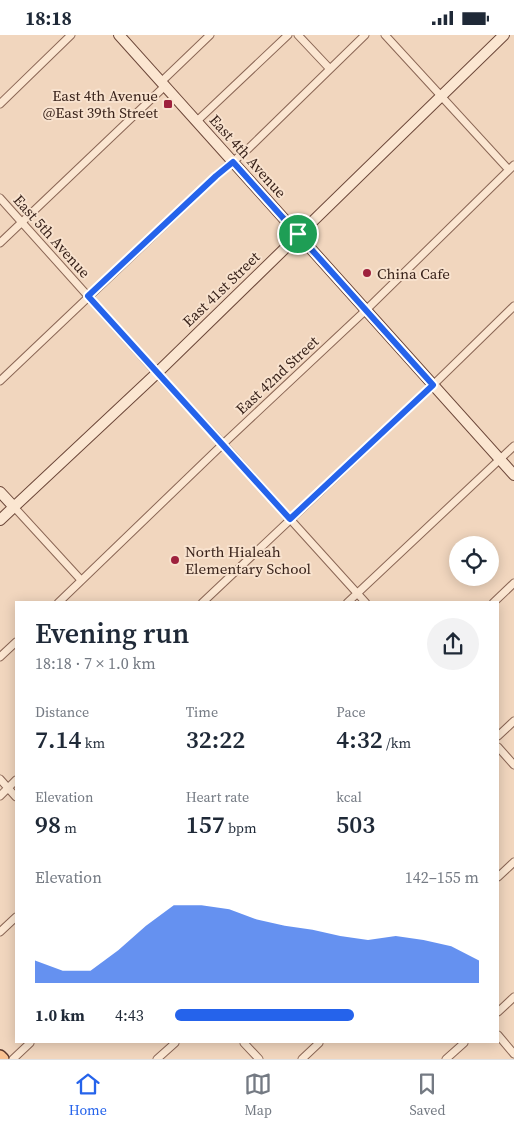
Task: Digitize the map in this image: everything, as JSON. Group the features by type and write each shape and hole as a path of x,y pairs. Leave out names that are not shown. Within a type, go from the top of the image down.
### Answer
{"street":[{"path":"0,104 71,35"},
{"name":"East 4th Avenue","path":"118,35 514,475"},
{"path":"0,243 163,84 182,61 210,35"},
{"path":"197,121 288,35"},
{"path":"298,35 330,69"},
{"path":"0,381 365,35"},
{"path":"385,35 441,96 512,168"},
{"name":"East 41st Street","path":"0,520 157,373 504,35"},
{"name":"East 42nd Street","path":"60,601 366,310 512,168"},
{"name":"East 5th Avenue","path":"0,198 364,601"},
{"path":"204,601 514,306"},
{"path":"349,601 514,446"},
{"path":"0,492 81,580"},
{"path":"496,601 514,583"},
{"path":"0,657 15,643"},
{"path":"499,735 514,721"},
{"path":"499,748 514,765"},
{"path":"0,779 15,796"},
{"path":"0,796 15,781"},
{"path":"499,876 514,862"},
{"path":"0,932 15,918"},
{"path":"499,1011 514,997"},
{"path":"499,1036 514,1054"},
{"path":"13,1059 30,1043"},
{"path":"157,1059 175,1043"},
{"path":"244,1043 259,1059"},
{"path":"302,1059 319,1043"},
{"path":"446,1059 464,1043"}],"place":[{"name":"East 4th Avenue @East 39th Street","path":"168,104"},
{"name":"China Cafe","path":"367,273"},
{"name":"North Hialeah Elementary School","path":"175,560"}],"route":[{"path":"233,162 298,234 433,385 290,519 88,296 233,162"}]}
